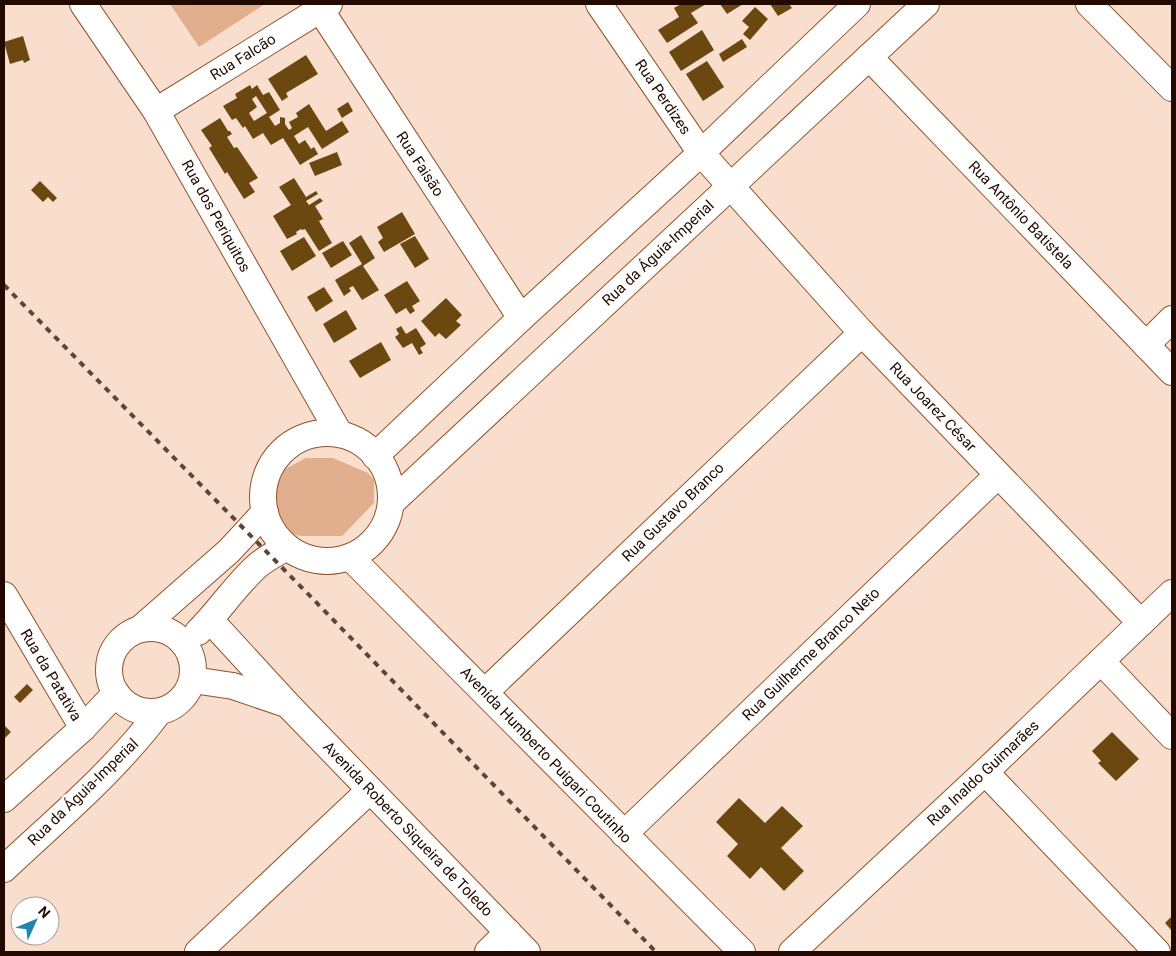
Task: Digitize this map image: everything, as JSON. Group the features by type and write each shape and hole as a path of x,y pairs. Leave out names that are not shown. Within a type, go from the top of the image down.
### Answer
{"street":[{"name":"Rua dos Periquitos","path":"83,4 156,111 339,433"},
{"name":"Rua Perdizes","path":"600,4 701,153 730,186"},
{"name":"Rua da Águia-Imperial","path":"391,503 926,4"},
{"path":"1089,4 1172,88"},
{"name":"Rua Falcão","path":"156,111 324,6"},
{"name":"Rua Faisão","path":"324,6 520,318"},
{"path":"376,456 520,318 701,153 844,8"},
{"name":"Rua Antônio Batistela","path":"869,57 1172,372"},
{"name":"Rua Joarez César","path":"730,186 862,332 1141,624"},
{"path":"1146,345 1172,319"},
{"name":"Rua Gustavo Branco","path":"485,692 862,332"},
{"path":"317,433 339,433 355,438 376,456 387,473 391,488 391,503 387,521 377,538 363,551 326,561 306,558 287,547 274,533 265,512 263,491 268,470 280,452 297,439 317,433"},
{"name":"Rua Guilherme Branco Neto","path":"624,834 998,475"},
{"path":"140,629 229,551 265,512"},
{"path":"185,645 210,620 232,592 259,564 287,547"},
{"name":"Avenida Humberto Puigari Coutinho","path":"350,556 742,952"},
{"name":"Rua Inaldo Guimarães","path":"792,952 985,772 1172,593"},
{"name":"Rua da Patativa","path":"4,595 83,728"},
{"name":"Avenida Roberto Siqueira de Toledo","path":"210,620 289,706 527,952"},
{"path":"153,628 165,630 176,636 185,645 192,661 192,680 188,691 181,701 159,712 146,712 134,709 116,693 110,681 109,668 112,655 118,643 128,634 140,629 153,628"},
{"path":"1101,661 1172,736"},
{"name":"Avenida Roberto Siqueira de Toledo","path":"192,680 233,686 289,706"},
{"path":"4,799 83,728 116,693"},
{"name":"Rua da Águia-Imperial","path":"4,869 96,782 141,735 159,712"},
{"path":"985,772 1157,952"},
{"path":"198,952 370,790"},
{"path":"488,952 508,932"}],"shaded area":[{"path":"170,4 265,4 199,47"},
{"path":"306,458 333,458 368,473 374,480 374,503 342,536 301,536 283,532 276,516 272,491 283,470"}],"building":[{"path":"681,4 706,4 691,13 698,23 667,43 658,30 679,17 674,8"},
{"path":"720,4 743,4 727,14"},
{"path":"770,4 789,4 792,8 778,16"},
{"path":"755,7 768,19 750,40 743,34 749,27 742,21"},
{"path":"702,30 714,50 681,71 669,52"},
{"path":"23,36 30,60 24,63 23,60 10,64 4,42"},
{"path":"742,39 747,47 723,62 719,54"},
{"path":"306,55 318,74 286,93 288,97 282,101 268,79"},
{"path":"707,61 724,87 703,101 686,74"},
{"path":"250,85 252,89 257,85 263,95 269,92 280,110 269,117 275,126 280,123 280,117 285,118 285,124 289,130 292,128 289,122 298,117 296,113 309,104 326,131 342,121 349,132 322,149 308,127 294,136 299,144 305,140 311,149 314,147 318,154 300,165 283,138 271,145 263,133 253,139 245,126 243,128 236,118 232,120 223,106 237,98 235,94","holes":["256,96 267,113 254,121 249,113 257,107 252,99"]},
{"path":"348,102 353,111 342,118 337,109"},
{"path":"220,118 232,134 227,137 234,148 237,147 258,178 249,183 255,192 244,199 227,172 225,174 209,148 212,146 201,130"},
{"path":"337,152 342,165 315,176 309,163"},
{"path":"294,178 306,197 316,191 318,194 306,201 309,205 320,198 323,201 315,206 323,219 319,221 332,243 319,251 305,229 301,229 296,232 297,234 287,239 273,216 291,205 279,187"},
{"path":"40,181 57,198 53,202 48,197 43,202 31,190"},
{"path":"402,212 415,234 384,252 378,242 383,238 377,227"},
{"path":"361,235 375,258 363,266 379,290 362,300 353,286 349,288 351,291 344,296 335,280 362,264 349,243"},
{"path":"415,236 429,259 415,268 400,244"},
{"path":"304,237 316,256 292,271 280,251"},
{"path":"343,241 352,255 331,268 322,253"},
{"path":"407,281 420,301 412,306 415,311 410,314 406,308 396,314 384,295"},
{"path":"324,287 333,301 316,312 307,297"},
{"path":"446,298 462,315 456,321 461,325 446,339 439,333 435,337 421,321"},
{"path":"346,310 357,329 334,343 323,324"},
{"path":"401,326 406,334 416,328 426,344 420,348 423,353 419,355 412,343 403,348 395,337 399,334 396,329"},
{"path":"381,342 391,360 360,378 349,361"},
{"path":"27,684 33,690 20,703 14,697"},
{"path":"4,725 11,732 4,739"},
{"path":"1112,732 1139,759 1116,781 1098,763 1101,761 1092,751"},
{"path":"739,798 765,823 782,806 803,826 781,848 804,871 784,891 761,867 750,879 727,856 738,844 716,822"},
{"path":"1172,916 1172,931 1165,923"}],"railway":[{"path":"4,285 656,952"}]}
